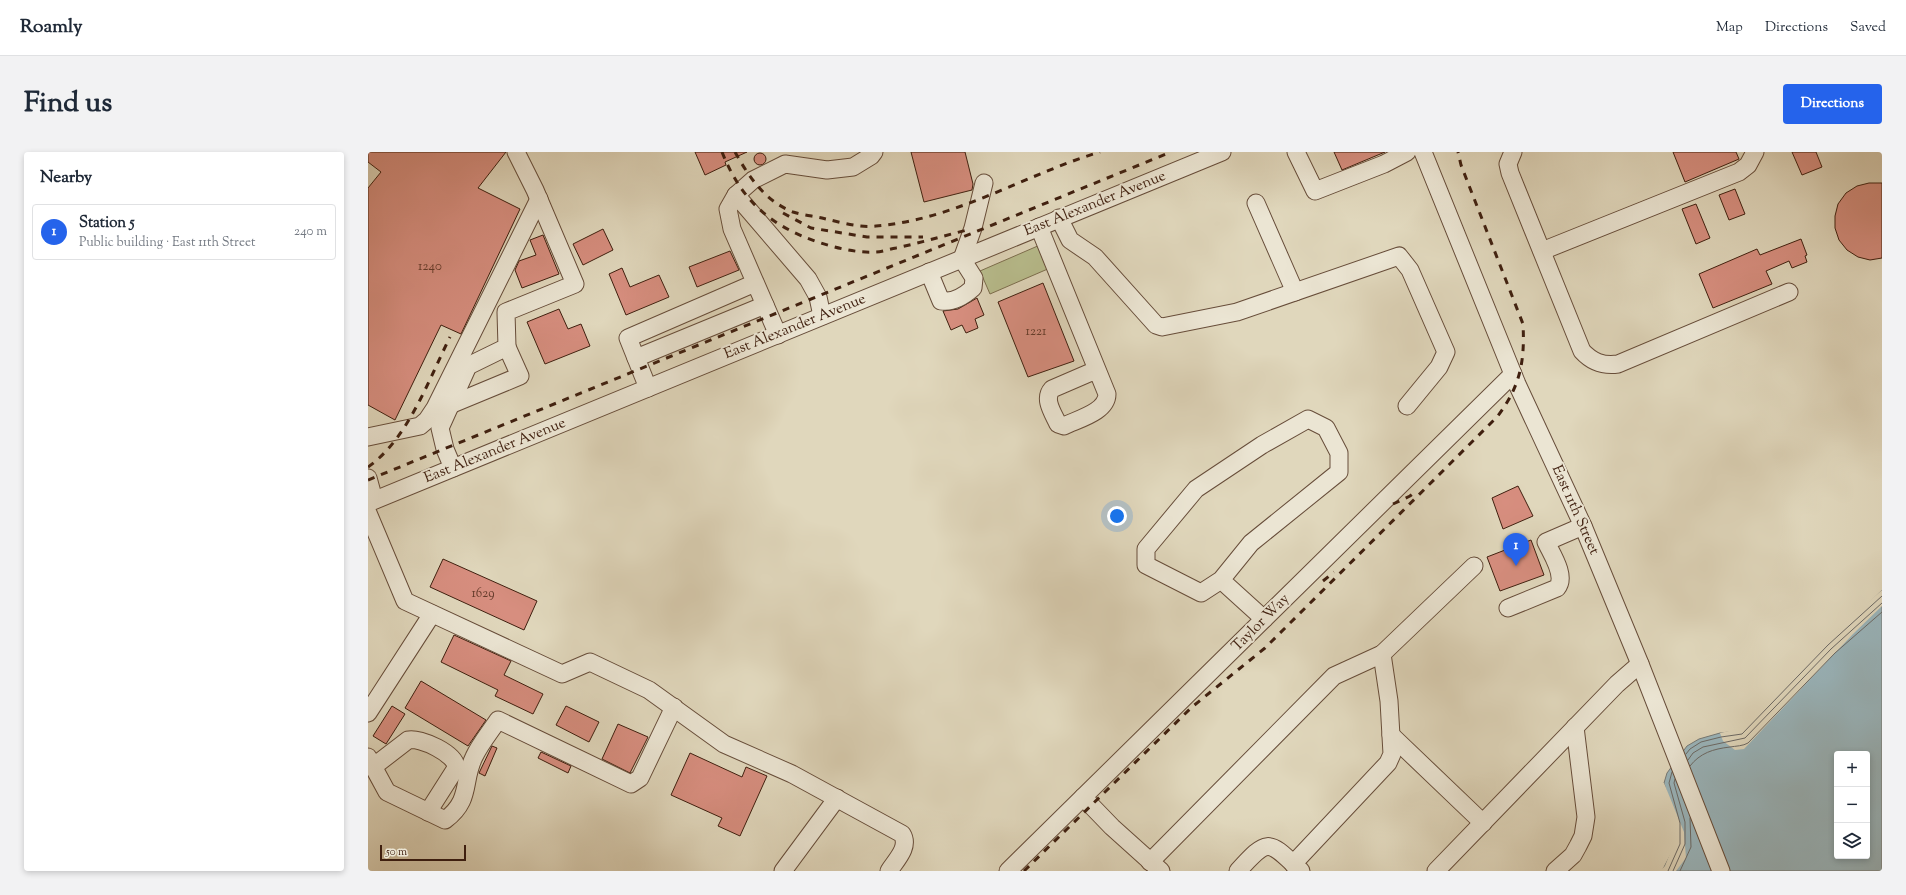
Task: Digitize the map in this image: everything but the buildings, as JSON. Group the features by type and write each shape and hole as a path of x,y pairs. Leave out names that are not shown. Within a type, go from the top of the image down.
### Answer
{"street":[{"path":"450,405 520,376 507,347 506,312 575,284 539,199 516,152"},
{"path":"778,335 732,229 728,209 736,195 753,180 785,164 827,170 853,167 871,156 874,152"},
{"path":"1296,152 1315,191 1384,164 1407,152"},
{"name":"East 11th Street","path":"1423,152 1513,374 1583,526 1660,713 1721,871"},
{"path":"1513,152 1509,159 1510,173 1582,351 1593,360 1606,365 1618,364 1789,292"},
{"path":"1542,251 1740,172 1748,165 1755,152"},
{"name":"East Alexander Avenue","path":"370,506 453,468 962,259 1211,154"},
{"path":"929,272 941,301 949,302 966,294 973,288 974,278 962,259 973,228 984,183"},
{"path":"736,195 808,278 818,297 822,316"},
{"path":"368,437 413,428 427,420 435,408 539,199"},
{"path":"1256,203 1295,292"},
{"path":"1059,218 1070,240 1095,257 1156,325 1162,327 1237,312 1399,256 1410,270 1446,352 1439,367 1407,406"},
{"path":"1039,227 1096,370"},
{"path":"648,388 628,338 755,283"},
{"path":"636,358 765,305"},
{"path":"453,468 445,449 440,428 450,405 468,366 507,347"},
{"name":"Taylor Way","path":"1008,871 1513,374"},
{"path":"1308,420 1326,428 1339,453 1339,472 1251,543 1221,580 1201,593 1146,565 1146,549 1196,489 1262,446 1308,420"},
{"path":"368,478 370,506 404,601 562,674 590,662 649,690 724,744 792,774 902,834 905,840 904,849 889,871"},
{"path":"1508,608 1557,588 1560,584 1561,574 1546,542 1583,526"},
{"path":"1083,797 1112,827 1156,866 1334,676 1382,654 1474,566"},
{"path":"1221,580 1264,619"},
{"path":"368,713 432,614"},
{"path":"1238,871 1258,849 1267,846 1276,847 1297,867 1388,763 1392,754 1391,735 1389,701 1382,654"},
{"path":"1436,871 1617,684 1640,664"},
{"path":"428,812 456,768 457,763 452,757 421,740 414,738 371,762 387,792 428,812 445,820 456,812 465,794 474,758 498,720 631,784 640,778 674,708"},
{"path":"1555,871 1573,855 1583,836 1586,817 1575,727"},
{"path":"1391,735 1482,823"},
{"path":"783,871 837,798"}],"green space":[{"path":"1040,245 1050,268 990,294 980,271"}],"water":[{"path":"1882,590 1882,871 1662,871 1676,844 1676,825 1664,783 1667,773 1687,746 1699,739 1720,733 1739,731"}],"pier":[{"path":"1882,590 1882,606 1853,634 1744,749 1735,750 1723,741 1720,733 1738,729 1824,641"},
{"path":"1662,783 1664,783 1684,832 1686,858 1676,871 1660,871 1665,866 1674,843 1674,825"}],"railway":[{"path":"722,152 738,184 759,209 785,228 801,236 825,244 853,251 878,252 967,230"},
{"path":"735,152 752,179 774,202 800,214 863,226 876,226 905,222 934,215 962,206 1072,161 1100,152"},
{"path":"368,480 1171,152"},
{"path":"1024,871 1192,707 1265,648 1497,417 1505,406 1516,384 1522,362 1523,324 1461,165 1458,152"},
{"path":"783,213 811,228 867,237 923,237"},
{"path":"368,467 395,441 406,425 450,337"},
{"path":"1393,504 1410,496 1417,490"},
{"path":"1323,581 1334,572"}],"place":[{"name":"Station 5","path":"1516,566"}]}
